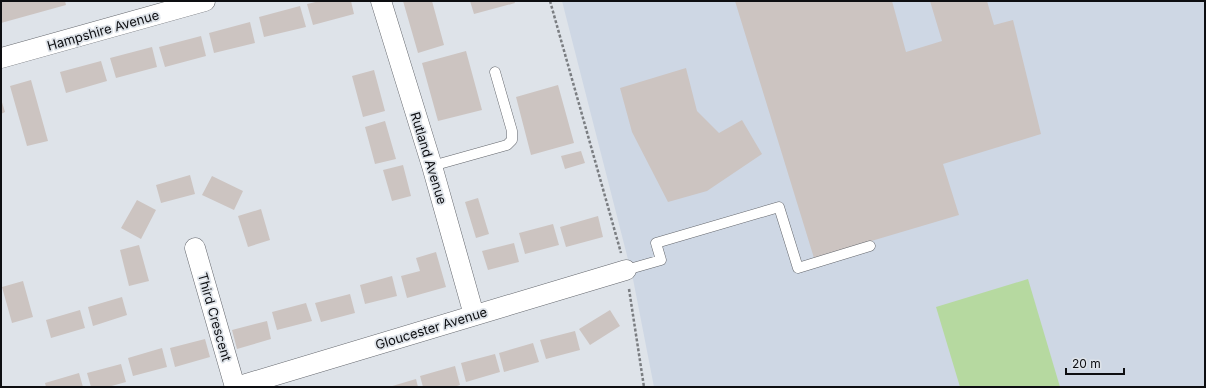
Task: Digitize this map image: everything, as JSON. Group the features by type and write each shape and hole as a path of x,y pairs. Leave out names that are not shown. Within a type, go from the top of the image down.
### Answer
{"street":[{"name":"Hampshire Avenue","path":"1,58 205,1"},
{"name":"Rutland Avenue","path":"380,1 432,166 474,315"},
{"name":"Third Crescent","path":"195,248 235,387"},
{"name":"Gloucester Avenue","path":"235,387 626,270"}],"lane":[{"path":"432,166 507,145 512,140 512,131 495,72"},
{"path":"626,270 661,260 656,243 779,207 798,268 870,246"}],"path":[{"path":"550,1 626,270 644,387"}],"shaded area":[{"path":"562,1 1205,1 1205,387 654,387 633,279"}],"green space":[{"path":"1028,279 1060,387 960,387 936,307"}],"building":[{"path":"65,1 66,5 1,23 1,2"},
{"path":"320,1 351,1 354,14 313,25 307,4"},
{"path":"403,1 432,1 444,45 418,53"},
{"path":"470,1 514,1 515,3 474,14"},
{"path":"735,1 892,1 906,52 942,41 930,1 987,1 994,25 1013,20 1041,134 943,164 959,215 814,258"},
{"path":"300,6 306,27 264,37 259,17"},
{"path":"250,22 255,43 214,53 209,33"},
{"path":"201,36 206,56 165,67 159,47"},
{"path":"152,47 157,67 116,78 110,58"},
{"path":"466,51 482,110 438,121 422,63"},
{"path":"101,61 107,81 66,93 60,72"},
{"path":"686,68 697,111 719,133 742,120 762,154 707,191 668,202 632,132 620,88"},
{"path":"374,70 385,111 363,117 352,76"},
{"path":"31,80 48,141 27,146 10,86"},
{"path":"558,85 574,143 531,155 516,97"},
{"path":"1,99 5,112 1,114"},
{"path":"385,121 396,159 375,164 365,127"},
{"path":"581,151 585,163 565,169 561,156"},
{"path":"403,165 411,196 392,201 383,170"},
{"path":"190,175 195,194 161,203 156,185"},
{"path":"212,176 243,191 234,210 202,195"},
{"path":"478,198 489,234 476,238 465,202"},
{"path":"137,200 156,210 141,239 121,228"},
{"path":"261,209 270,240 248,247 238,216"},
{"path":"598,216 603,237 566,247 560,227"},
{"path":"553,224 559,245 525,254 519,233"},
{"path":"514,243 519,262 488,270 482,251"},
{"path":"139,245 149,281 129,286 120,250"},
{"path":"436,252 446,287 407,298 401,276 420,271 416,258"},
{"path":"392,276 397,296 365,304 360,285"},
{"path":"23,281 33,317 12,323 2,287"},
{"path":"350,294 355,313 321,322 315,303"},
{"path":"122,297 127,315 93,326 88,307"},
{"path":"306,303 312,321 277,330 272,312"},
{"path":"80,310 85,328 51,338 46,320"},
{"path":"610,310 620,326 590,345 579,329"},
{"path":"267,321 271,339 237,349 232,330"},
{"path":"575,331 580,350 546,359 540,340"},
{"path":"205,339 210,357 175,367 170,348"},
{"path":"533,343 539,362 504,372 499,353"},
{"path":"162,348 167,367 133,376 128,358"},
{"path":"495,354 500,372 466,382 461,363"},
{"path":"121,364 126,382 108,387 91,387 87,373"},
{"path":"455,366 460,385 454,387 423,387 420,376"},
{"path":"79,373 83,387 46,387 45,383"},
{"path":"416,379 418,387 389,387"}]}
